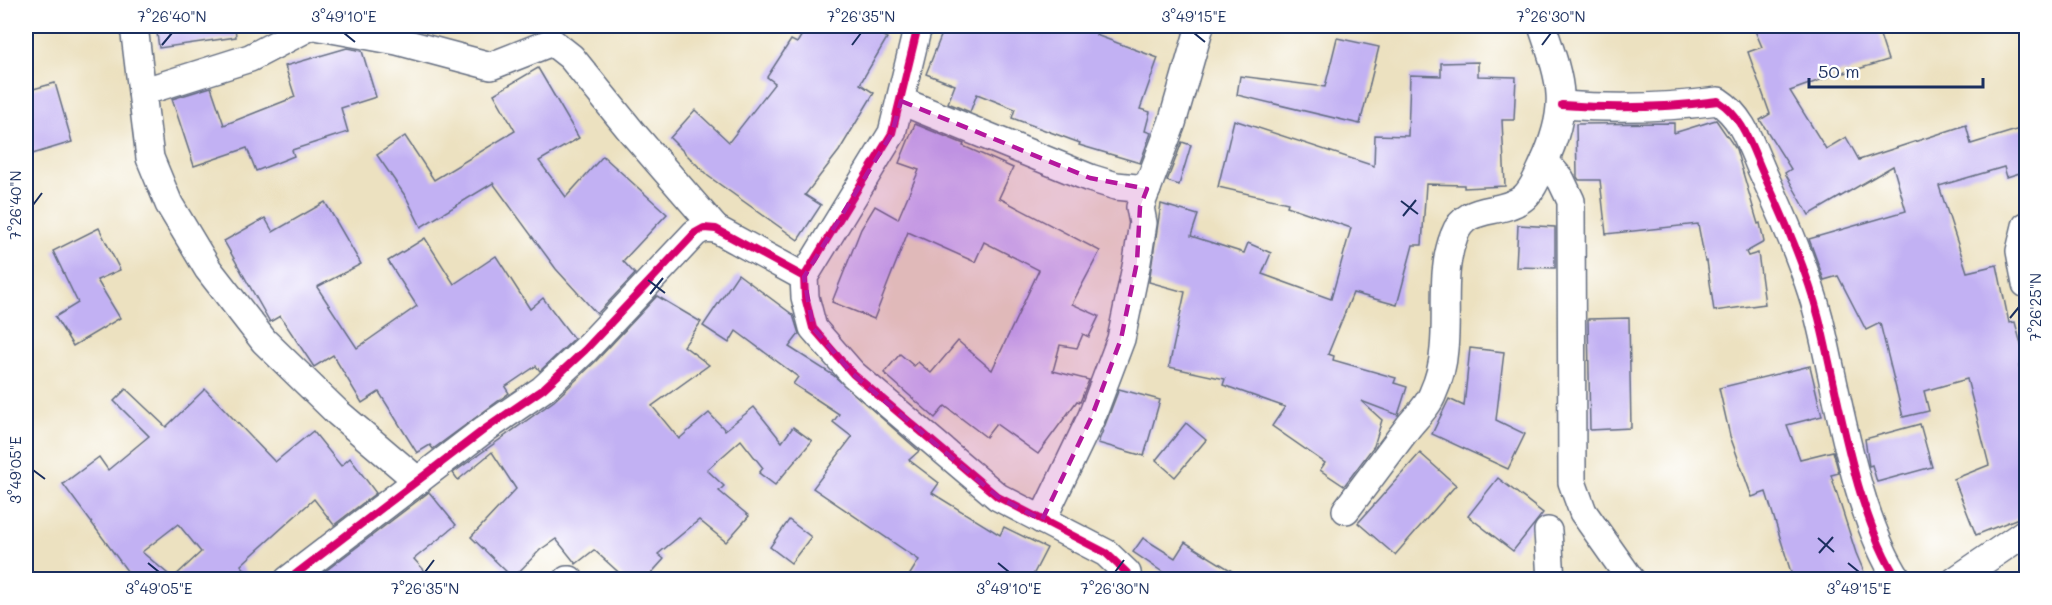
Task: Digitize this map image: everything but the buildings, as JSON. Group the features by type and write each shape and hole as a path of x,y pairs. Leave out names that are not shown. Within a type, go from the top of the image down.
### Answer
{"street":[{"path":"134,26 150,158 169,204 208,269 264,341 338,413 418,481"},
{"path":"142,92 250,58 313,26 397,40 491,66 552,42 572,57 631,131 716,229 804,277"},
{"path":"918,26 892,133 804,277 805,297 813,328 853,374 998,497 1106,553 1127,573 1128,579"},
{"path":"1042,520 1092,416 1121,339 1143,223 1140,207 1178,104 1200,26"},
{"path":"1346,510 1433,395 1444,350 1445,279 1454,236 1463,219 1478,211 1506,206 1523,199 1534,185 1557,131 1562,105 1560,80 1542,26"},
{"path":"901,101 1089,178 1116,186 1147,189"},
{"path":"1562,105 1615,109 1670,108 1718,101 1732,110 1742,125 1778,205 1818,314 1859,485 1876,535 1898,579"},
{"path":"1545,160 1561,180 1571,201 1572,482 1583,512 1630,579"},
{"path":"2026,226 2020,251 2026,284"},
{"path":"288,579 543,389 585,350 695,233 704,228 716,229"},
{"path":"1548,531 1551,579"},
{"path":"1956,579 2026,532"}],"highlighted area":[{"path":"901,101 1090,178 1147,189 1140,207 1137,262 1121,339 1092,416 1042,520 998,497 853,374 813,328 804,277 892,133"}],"cycle path":[{"path":"918,26 892,133 804,277 805,297 813,328 853,374 998,497 1106,553 1127,573 1128,580"},
{"path":"1562,105 1640,107 1718,101 1734,115 1750,143 1808,282 1819,318 1859,488 1883,553 1898,580"},
{"path":"288,580 485,429 543,389 585,350 695,233 704,228 716,229 804,277"}]}
